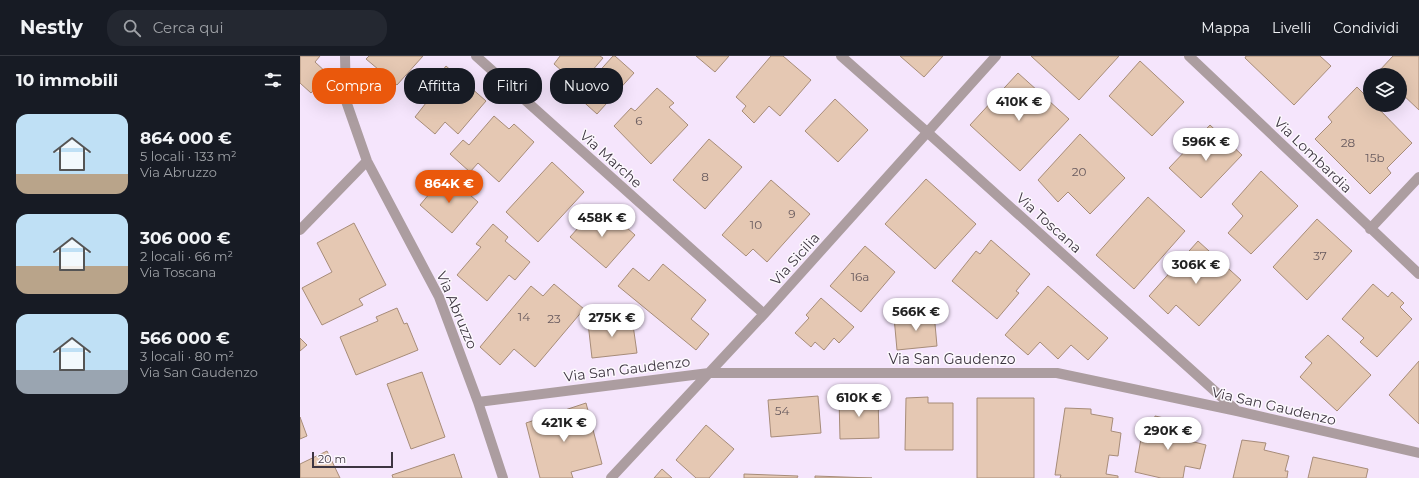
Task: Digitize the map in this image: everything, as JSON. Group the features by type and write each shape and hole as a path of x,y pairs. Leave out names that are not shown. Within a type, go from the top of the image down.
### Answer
{"street":[{"name":"Via Abruzzo","path":"345,56 346,101 366,161 439,297 478,402 503,478"},
{"name":"Via Marche","path":"476,56 764,314"},
{"name":"Via Toscana","path":"841,56 1237,411"},
{"name":"Via Sicilia","path":"611,478 764,314 996,56"},
{"name":"Via Lombardia","path":"1189,56 1419,274"},
{"path":"300,230 366,161"},
{"path":"1370,229 1419,177"},
{"name":"Via San Gaudenzo","path":"478,402 709,373 1057,373 1237,411 1419,453"}],"building":[{"path":"300,56 320,56 315,62 322,68 312,68 312,92 311,93 300,83"},
{"path":"369,56 423,56 412,68 404,68 404,77 397,85 396,68 377,68 366,59"},
{"path":"560,56 600,56 603,58 594,68 559,68 554,64"},
{"path":"613,56 615,56 634,73 623,85 623,68 602,68"},
{"path":"696,56 729,56 715,72"},
{"path":"771,56 783,56 811,80 780,116 769,106 754,123 742,111 746,106 736,97"},
{"path":"900,56 943,56 924,77"},
{"path":"1031,56 1119,56 1079,100"},
{"path":"1246,56 1320,56 1331,66 1294,105 1245,58"},
{"path":"1393,56 1419,56 1419,110 1407,99 1407,68 1382,68"},
{"path":"1140,61 1184,102 1152,136 1109,96"},
{"path":"1018,73 1069,119 1020,171 970,125"},
{"path":"1357,87 1363,93 1363,112 1382,112 1412,143 1387,168 1391,173 1370,194 1315,139 1332,122 1328,117"},
{"path":"657,88 674,103 669,107 688,125 651,164 614,126 631,108 635,111"},
{"path":"475,91 483,98 483,104 458,134 445,122 435,134 415,117 425,104 475,104"},
{"path":"835,99 868,130 838,162 805,131"},
{"path":"586,104 606,104 597,114"},
{"path":"494,116 509,129 514,124 534,142 499,182 478,163 470,172 450,154 463,140 469,145"},
{"path":"1210,125 1242,155 1201,198 1169,168"},
{"path":"1080,134 1125,178 1090,214 1068,192 1058,202 1038,180"},
{"path":"709,139 742,167 705,209 673,180"},
{"path":"552,162 584,192 538,242 506,212"},
{"path":"1261,171 1298,206 1251,254 1228,233 1243,216 1232,204"},
{"path":"446,174 478,202 452,233 420,205"},
{"path":"926,179 976,224 935,269 885,224"},
{"path":"771,180 810,214 767,262 753,249 746,256 722,235"},
{"path":"1148,197 1185,231 1134,289 1096,255"},
{"path":"596,208 614,225 618,220 635,235 606,268 570,237"},
{"path":"1317,219 1352,251 1307,300 1273,267"},
{"path":"354,223 386,285 359,299 363,305 322,325 302,288 332,272 317,243"},
{"path":"493,224 508,237 505,241 530,262 515,280 509,275 487,301 457,275 481,247 476,244"},
{"path":"991,240 1030,274 1016,291 1019,293 997,319 952,281 976,251 980,254"},
{"path":"1198,241 1241,280 1199,326 1176,305 1168,314 1149,296"},
{"path":"865,246 895,272 861,312 830,286"},
{"path":"663,264 706,300 691,319 709,334 696,350 618,286 633,268 649,281"},
{"path":"554,284 584,309 535,367 514,349 500,365 480,347 531,286 543,296"},
{"path":"1373,284 1388,297 1392,292 1404,303 1400,307 1412,319 1377,357 1360,342 1364,338 1342,319"},
{"path":"1048,286 1108,338 1088,360 1071,345 1058,359 1040,342 1028,355 1005,335"},
{"path":"821,298 854,327 839,343 834,338 824,350 815,342 811,347 795,333 809,318 806,315"},
{"path":"397,308 404,324 407,323 418,350 356,375 340,337 378,321 376,317"},
{"path":"934,313 937,346 897,350 894,317"},
{"path":"632,318 637,353 592,358 588,323"},
{"path":"1328,335 1371,375 1337,411 1300,377 1312,363 1305,357"},
{"path":"300,338 307,345 300,351"},
{"path":"1419,361 1419,424 1389,395"},
{"path":"422,372 445,437 411,449 387,384"},
{"path":"818,396 821,433 771,437 768,400"},
{"path":"878,396 879,438 840,439 839,397"},
{"path":"928,397 928,403 953,403 953,450 905,450 906,398"},
{"path":"977,398 1034,398 1034,478 977,478"},
{"path":"586,403 602,464 571,472 573,478 540,478 526,423"},
{"path":"1065,408 1091,409 1091,414 1113,418 1111,431 1121,433 1118,456 1109,455 1106,474 1118,476 1118,478 1060,478 1061,475 1055,475"},
{"path":"1155,416 1182,422 1178,438 1206,445 1200,469 1185,466 1183,478 1161,478 1135,472 1142,433 1151,435"},
{"path":"300,417 307,436 300,439"},
{"path":"706,425 734,449 709,478 696,478 676,460"},
{"path":"1242,440 1266,443 1264,450 1289,456 1285,471 1288,471 1287,478 1233,478"},
{"path":"327,451 340,478 300,478 300,464"},
{"path":"454,454 462,478 393,478 392,475"},
{"path":"1313,457 1368,469 1366,478 1308,478"},
{"path":"662,469 672,478 654,478"},
{"path":"744,474 798,476 797,478 744,478"},
{"path":"815,476 872,478 815,478"}]}
